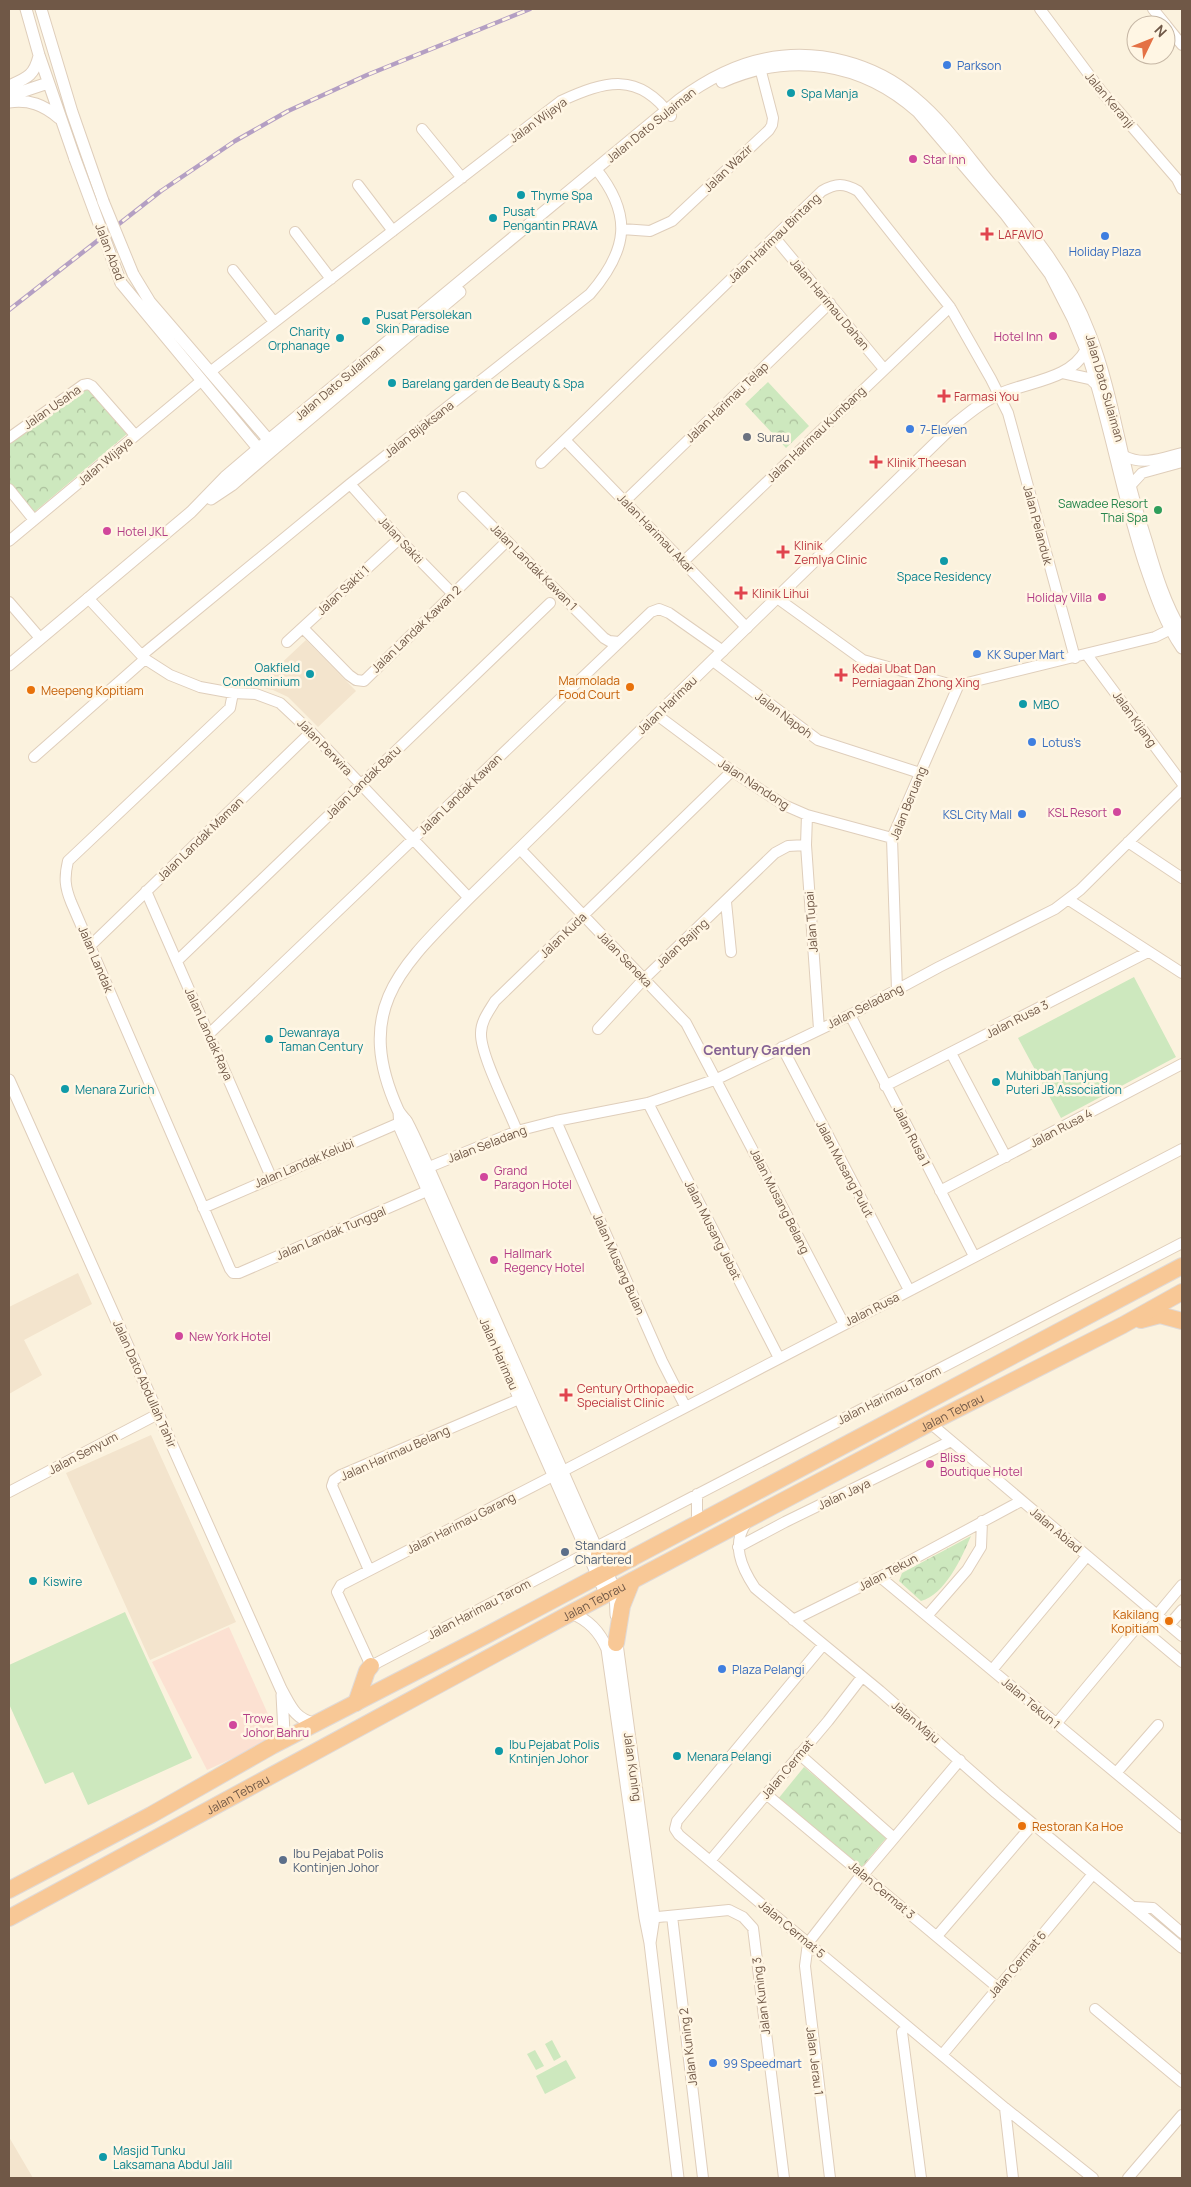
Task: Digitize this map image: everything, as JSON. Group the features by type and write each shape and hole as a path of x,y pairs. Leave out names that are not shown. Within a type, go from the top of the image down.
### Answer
{"highway":[{"name":"Jalan Tebrau","path":"9,1890 151,1815 315,1723 603,1574 1182,1266"},
{"path":"1060,1331 1148,1296 1177,1295 1174,1288 1182,1277"},
{"name":"Jalan Tebrau","path":"9,1918 571,1613 1177,1295"},
{"path":"1123,1325 1160,1316 1182,1321"},
{"path":"594,1551 618,1559 631,1559"},
{"path":"616,1643 622,1606 632,1581"},
{"path":"356,1703 367,1671 371,1666"}],"street":[{"name":"Jalan Abad","path":"26,9 48,83 121,283 262,452"},
{"path":"41,9 80,136 103,201 133,274 150,302 272,444"},
{"name":"Jalan Keranji","path":"1040,9 1102,92 1177,179 1182,189"},
{"path":"9,86 27,78 32,73 36,67 39,55"},
{"name":"Jalan Dato Sulaiman","path":"9,665 191,512 225,477 272,444 669,113 717,85 760,64 790,56 812,56 849,62 883,76 903,88 929,110 1028,228 1068,286 1096,351 1124,456 1130,486 1160,585 1177,629 1182,648"},
{"name":"Jalan Dato Sulaiman","path":"760,64 833,68 874,80 903,98 944,140 1006,215 1046,268 1073,319 1086,350 1097,385 1133,528 1157,600 1177,629"},
{"name":"Jalan Wazir","path":"622,229 650,231 667,225 769,130 773,118 760,64"},
{"path":"9,96 48,83 52,85 63,105 72,112"},
{"name":"Jalan Wijaya","path":"210,372 561,101 584,91 622,83 635,85 653,97 669,113"},
{"path":"9,102 32,102 49,110 61,119"},
{"path":"422,129 462,178"},
{"name":"Jalan Bijaksana","path":"143,657 350,484 590,294 612,261 622,229 618,201 598,172"},
{"name":"Jalan Harimau Bintang","path":"541,463 822,191 835,184 848,186 858,191 950,307 999,394"},
{"path":"358,185 393,231"},
{"path":"295,232 331,278"},
{"name":"Jalan Harimau Dahan","path":"775,238 884,369"},
{"path":"233,270 274,322"},
{"name":"Jalan Harimau Telap","path":"625,501 830,303"},
{"name":"Jalan Harimau Kumbang","path":"683,562 950,307"},
{"name":"Jalan Harimau","path":"611,1592 401,1118 384,1068 381,1052 385,1006 401,972 414,954 469,898 955,424 974,409 999,394 1064,373 1076,364 1086,350"},
{"path":"1064,373 1091,379 1097,385"},
{"name":"Jalan Wijaya","path":"9,540 201,381"},
{"name":"Jalan Usaha","path":"9,438 83,385 88,384 92,386 135,436"},
{"name":"Jalan Pelanduk","path":"999,394 1008,413 1074,658"},
{"name":"Jalan Harimau Akar","path":"565,440 747,628"},
{"path":"1124,456 1137,462 1145,462 1182,452"},
{"path":"1130,486 1142,473 1182,462"},
{"name":"Jalan Sakti","path":"350,484 399,539 453,594"},
{"path":"9,489 34,520"},
{"name":"Jalan Landak Kawan 1","path":"463,497 604,638"},
{"name":"Jalan Sakti 1","path":"287,642 399,539"},
{"name":"Jalan Landak Kawan 2","path":"302,628 348,675 356,680 364,681 507,541"},
{"name":"Jalan Perwira","path":"88,598 143,657 170,675 200,687 233,693 256,694 280,702 469,898"},
{"path":"777,598 863,660 949,684 959,684 1074,658 1155,637 1177,629"},
{"path":"9,602 40,638"},
{"name":"Jalan Landak Batu","path":"177,961 550,603"},
{"name":"Jalan Landak Kawan","path":"209,1034 651,612 659,609 669,613 723,651"},
{"path":"604,638 609,642 619,642"},
{"path":"604,638 606,655"},
{"name":"Jalan Kijang","path":"1087,654 1182,783"},
{"path":"34,757 143,657"},
{"name":"Jalan Napoh","path":"713,660 818,740 920,773"},
{"name":"Jalan Beruang","path":"897,990 892,838 959,684"},
{"name":"Jalan Landak","path":"233,693 230,708 68,861 64,876 65,886 90,946 233,1273"},
{"name":"Jalan Nandong","path":"657,715 732,771 784,805 807,815 892,838"},
{"name":"Jalan Landak Maman","path":"90,946 311,732"},
{"name":"Jalan Kuda","path":"517,1131 483,1049 481,1032 483,1021 495,1001 732,771"},
{"name":"Jalan Seladang","path":"423,1169 517,1131 556,1121 648,1103 717,1079 850,1015 997,937 1055,910 1069,900 1182,789"},
{"name":"Jalan Tupai","path":"807,815 806,845 818,1029"},
{"path":"1128,842 1182,878"},
{"name":"Jalan Bajing","path":"598,1029 644,979 782,848 806,845"},
{"name":"Jalan Seneka","path":"520,849 686,1023 717,1079"},
{"name":"Jalan Landak Raya","path":"146,891 271,1177"},
{"path":"1069,900 1182,973"},
{"name":"Jalan Bajing","path":"726,902 731,952"},
{"name":"Jalan Rusa 3","path":"886,1086 1148,952"},
{"name":"Jalan Rusa 1","path":"850,1015 974,1256"},
{"name":"Jalan Musang Pulut","path":"782,1047 909,1290"},
{"path":"951,1053 1006,1157"},
{"name":"Jalan Rusa 4","path":"940,1191 1182,1064"},
{"name":"Jalan Musang Belang","path":"717,1079 844,1324"},
{"name":"Jalan Dato Abdullah Tahir","path":"9,1080 281,1689 299,1718 305,1722 315,1723"},
{"name":"Jalan Musang Jebat","path":"648,1103 779,1358"},
{"name":"Jalan Landak Kelubi","path":"203,1208 401,1118"},
{"name":"Jalan Musang Bulan","path":"556,1121 662,1361 685,1406"},
{"name":"Jalan Rusa","path":"558,1473 1182,1149"},
{"name":"Jalan Harimau","path":"423,1169 427,1192 520,1399 558,1473"},
{"name":"Jalan Landak Tunggal","path":"233,1273 239,1273 427,1192"},
{"name":"Jalan Harimau Tarom","path":"371,1666 1182,1243"},
{"name":"Jalan Harimau Belang","path":"369,1570 332,1486 334,1480 341,1475 520,1399"},
{"name":"Jalan Senyum","path":"9,1492 158,1414"},
{"name":"Jalan Abiad","path":"930,1423 1182,1636"},
{"name":"Jalan Jaya","path":"738,1547 784,1522 951,1441"},
{"name":"Jalan Harimau Garang","path":"371,1666 338,1592 341,1585 558,1473"},
{"path":"697,1524 698,1494"},
{"name":"Jalan Tekun","path":"793,1620 880,1577 1021,1501"},
{"path":"738,1547 740,1531 749,1519"},
{"path":"927,1616 967,1570 981,1547 982,1522"},
{"name":"Jalan Maju","path":"738,1547 748,1577 755,1588 1182,1948"},
{"path":"992,1670 1087,1556"},
{"name":"Jalan Tekun 1","path":"880,1577 1182,1828"},
{"path":"1056,1724 1138,1625 1154,1613 1182,1585"},
{"name":"Jalan Kuning","path":"611,1592 678,2178"},
{"path":"1169,1625 1182,1610"},
{"name":"Jalan Kuning","path":"571,1613 592,1625 603,1640 606,1649 649,1918"},
{"path":"1138,1625 1182,1662"},
{"name":"Jalan Cermat 5","path":"823,1644 677,1821 675,1829 679,1835 1005,2108 1093,2178"},
{"name":"Jalan Cermat","path":"710,1861 862,1677"},
{"name":"Jalan Dato Abdullah Tahir","path":"272,1746 279,1742 284,1732 281,1689"},
{"path":"1116,1773 1158,1725"},
{"path":"799,1754 894,1838"},
{"path":"808,1943 862,1874 960,1760"},
{"name":"Jalan Cermat 3","path":"766,1794 997,1987"},
{"path":"936,1936 1033,1824"},
{"name":"Jalan Cermat 6","path":"942,2055 1093,1874"},
{"name":"Jalan Maju","path":"1135,1907 1154,1908 1182,1933"},
{"name":"Jalan Kuning 3","path":"649,1918 729,1910 743,1917 753,1928 784,2178"},
{"name":"Jalan Kuning 2","path":"672,1916 703,2178"},
{"name":"Jalan Jerau 1","path":"808,1943 805,1978 830,2178"},
{"path":"1095,2009 1182,2082"},
{"path":"902,2032 921,2178"},
{"path":"1005,2108 1013,2178"},
{"path":"1128,2178 1182,2115"}],"shaded area":[{"name":"Oakfield Condominium","path":"306,640 356,691 318,727 288,697 273,690 256,687"},
{"path":"78,1273 92,1304 24,1340 42,1375 9,1394 9,1307"},
{"path":"151,1435 236,1622 150,1660 66,1473"},
{"path":"229,1627 276,1732 272,1740 207,1770 152,1662"},
{"path":"9,2137 33,2178 9,2178"}],"green space":[{"path":"768,382 809,426 786,448 745,404"},
{"path":"87,385 128,433 32,514 9,485 9,442"},
{"path":"1134,977 1176,1057 1061,1118 1018,1038"},
{"path":"971,1536 952,1574 938,1591 930,1597 921,1601 899,1581 902,1573"},
{"path":"125,1612 192,1758 88,1805 73,1772 45,1784 9,1704 9,1665"},
{"path":"804,1767 887,1837 861,1868 778,1799"},
{"path":"552,2040 561,2057 554,2061 545,2044"},
{"path":"535,2050 544,2066 536,2070 527,2054"},
{"path":"566,2060 576,2078 545,2094 536,2076"}],"railway":[{"path":"9,310 161,191 235,141 288,111 367,75 530,9"}],"place":[{"name":"Parkson","path":"947,65"},
{"name":"Spa Manja","path":"791,93"},
{"name":"Star Inn","path":"913,159"},
{"name":"Thyme Spa","path":"521,195"},
{"name":"Pusat Pengantin PRAVA","path":"493,218"},
{"name":"LAFAVIO","path":"987,234"},
{"name":"Holiday Plaza","path":"1105,236"},
{"name":"Pusat Persolekan Skin Paradise","path":"366,321"},
{"name":"Hotel Inn","path":"1053,336"},
{"name":"Charity Orphanage","path":"340,338"},
{"name":"Barelang garden de Beauty & Spa","path":"392,383"},
{"name":"Farmasi You","path":"944,396"},
{"name":"7-Eleven","path":"910,429"},
{"name":"Surau","path":"747,437"},
{"name":"Klinik Theesan","path":"876,462"},
{"name":"Sawadee Resort Thai Spa","path":"1158,510"},
{"name":"Hotel JKL","path":"107,531"},
{"name":"Klinik Zemlya Clinic","path":"783,552"},
{"name":"Space Residency","path":"944,561"},
{"name":"Klinik Lihui","path":"741,593"},
{"name":"Holiday Villa","path":"1102,597"},
{"name":"KK Super Mart","path":"977,654"},
{"name":"Oakfield Condominium","path":"310,674"},
{"name":"Kedai Ubat Dan Perniagaan Zhong Xing","path":"841,675"},
{"name":"Marmolada Food Court","path":"630,687"},
{"name":"Meepeng Kopitiam","path":"31,690"},
{"name":"MBO","path":"1023,704"},
{"name":"Lotus's","path":"1032,742"},
{"name":"KSL Resort","path":"1117,812"},
{"name":"KSL City Mall","path":"1022,814"},
{"name":"Dewanraya Taman Century","path":"269,1039"},
{"name":"Muhibbah Tanjung Puteri JB Association","path":"996,1082"},
{"name":"Menara Zurich","path":"65,1089"},
{"name":"Grand Paragon Hotel","path":"484,1177"},
{"name":"Hallmark Regency Hotel","path":"494,1260"},
{"name":"New York Hotel","path":"179,1336"},
{"name":"Century Orthopaedic Specialist Clinic","path":"566,1395"},
{"name":"Bliss Boutique Hotel","path":"930,1464"},
{"name":"Standard Chartered","path":"565,1552"},
{"name":"Kiswire","path":"33,1581"},
{"name":"Kakilang Kopitiam","path":"1169,1621"},
{"name":"Plaza Pelangi","path":"722,1669"},
{"name":"Trove Johor Bahru","path":"233,1725"},
{"name":"Ibu Pejabat Polis Kntinjen Johor","path":"499,1751"},
{"name":"Menara Pelangi","path":"677,1756"},
{"name":"Restoran Ka Hoe","path":"1022,1826"},
{"name":"Ibu Pejabat Polis Kontinjen Johor","path":"283,1860"},
{"name":"99 Speedmart","path":"713,2063"},
{"name":"Masjid Tunku Laksamana Abdul Jalil","path":"103,2157"}],"district":[{"name":"Century Garden","path":"757,1049"}]}
